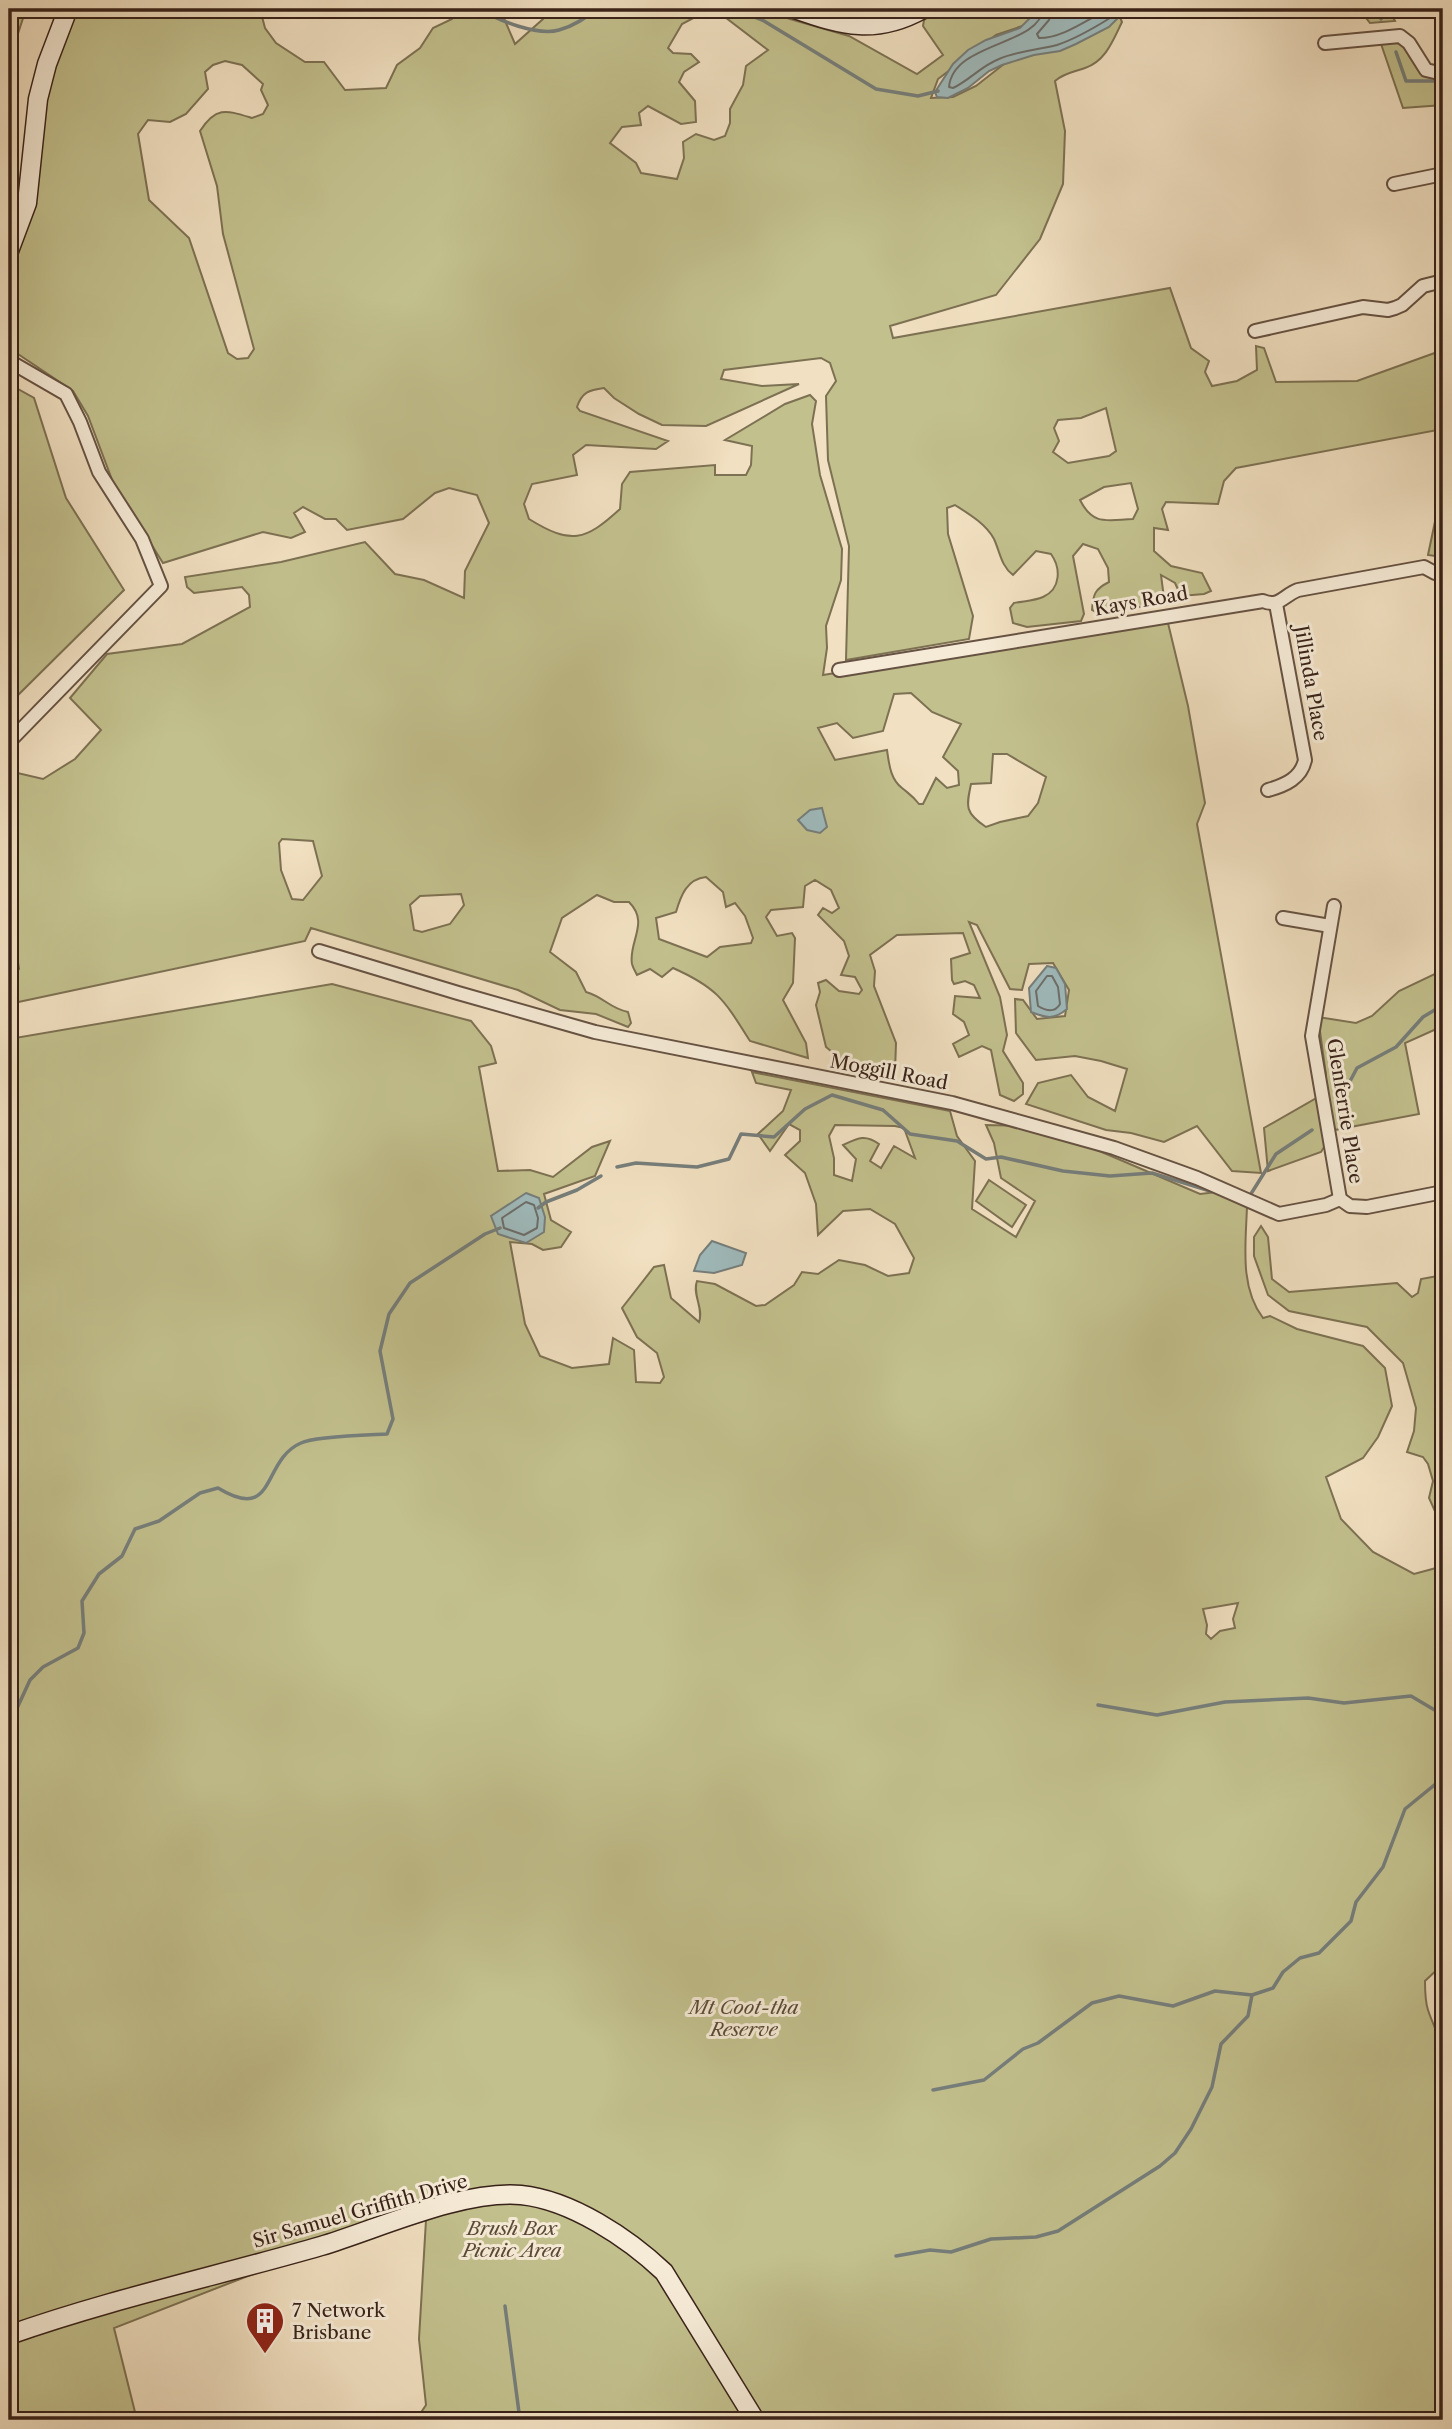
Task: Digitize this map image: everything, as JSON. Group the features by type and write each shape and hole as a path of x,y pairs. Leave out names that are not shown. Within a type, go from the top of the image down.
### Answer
{"main road":[{"path":"9,251 27,204 38,99 47,64 68,9"},
{"path":"795,9 836,22 864,26 889,24 923,9"},
{"name":"Sir Samuel Griffith Drive","path":"9,2335 77,2311 263,2263 366,2233 395,2220 458,2202 496,2195 522,2195 543,2199 588,2218 633,2245 664,2272 755,2420"}],"street":[{"path":"1325,43 1400,36 1409,43 1426,70 1443,74"},
{"path":"1394,184 1443,174"},
{"path":"1255,331 1363,307 1388,310 1408,300 1423,286 1443,281"},
{"path":"9,361 65,394 80,422 99,471 142,539 161,586 9,742"},
{"name":"Kays Road","path":"839,670 1190,612 1263,601 1276,604 1298,590 1424,568 1442,576"},
{"name":"Jillinda Place","path":"1268,790 1291,782 1303,771 1305,760 1276,604"},
{"name":"Glenferrie Place","path":"1334,905 1312,1036 1340,1199"},
{"path":"1283,918 1330,926"},
{"name":"Moggill Road","path":"319,951 595,1032 951,1103 1114,1148 1197,1178 1279,1214 1326,1205 1340,1199 1345,1204 1356,1207 1443,1192"}],"green space":[{"path":"9,9 26,9 12,52 9,82"},
{"path":"75,9 260,9 265,28 276,43 305,62 324,62 345,90 386,88 397,65 420,48 433,28 452,19 457,9 500,9 515,44 543,19 550,9 703,9 703,13 682,24 668,48 673,53 691,54 699,62 684,72 679,82 695,101 696,122 681,124 648,106 639,113 641,125 622,127 610,143 636,163 641,173 677,179 684,158 683,142 696,134 714,140 725,136 730,123 730,109 743,85 746,66 768,50 718,9 763,9 849,36 917,74 943,55 923,26 924,20 939,9 1039,9 1028,24 996,35 938,79 931,98 953,97 976,86 1018,53 1112,15 1119,15 1122,22 1104,55 1092,65 1055,81 1065,131 1063,184 1040,239 996,295 890,326 893,338 1170,288 1191,348 1209,361 1205,372 1212,386 1237,381 1257,370 1256,346 1264,348 1276,382 1357,381 1443,350 1443,429 1236,468 1224,481 1218,504 1166,502 1162,509 1168,530 1154,528 1154,551 1171,566 1202,573 1211,591 1204,594 1181,596 1175,583 1161,575 1164,598 1160,604 1098,613 1092,610 1093,600 1098,590 1109,582 1108,568 1098,549 1083,544 1073,556 1084,614 1081,621 1027,627 1013,623 1010,608 1014,603 1040,598 1049,593 1056,584 1058,572 1051,554 1036,551 1013,575 1003,563 994,539 986,529 955,505 947,508 948,534 973,616 969,639 846,660 849,546 828,460 826,396 836,381 830,363 821,358 724,370 721,379 762,386 799,384 706,426 662,425 639,414 604,388 590,391 579,402 577,407 580,411 668,441 656,449 586,445 573,455 577,475 532,484 524,504 529,519 556,533 577,536 597,528 620,509 622,484 630,472 715,465 715,475 746,475 751,465 752,446 725,440 785,404 810,395 816,401 812,424 820,475 842,549 841,580 826,626 827,648 823,675 1167,619 1188,706 1205,803 1197,824 1261,1173 1232,1171 1197,1126 1164,1142 1131,1133 1106,1130 1026,1104 1038,1083 1071,1075 1088,1097 1115,1111 1127,1069 1075,1056 1036,1060 1016,1033 1015,999 1023,1000 1037,1019 1065,1016 1069,990 1053,963 1029,964 1022,990 1010,989 977,925 969,922 1000,997 1007,1035 1003,1051 1023,1083 1023,1094 1014,1101 1000,1095 991,1050 982,1046 959,1057 953,1044 969,1035 964,1022 953,1014 955,996 980,998 974,985 965,981 954,984 952,980 951,959 970,953 963,933 897,935 870,955 875,971 874,986 896,1043 895,1072 861,1066 838,1057 826,1047 816,1005 820,992 818,983 826,980 839,991 859,994 862,990 855,977 841,975 849,956 844,941 818,915 823,908 832,913 839,908 831,890 815,880 805,886 803,907 771,910 766,917 777,936 792,933 795,938 793,983 783,1000 806,1043 808,1058 750,1041 719,997 688,975 673,968 662,977 650,969 637,975 632,964 638,925 635,910 629,902 614,902 597,895 562,918 550,952 576,972 586,992 628,1012 631,1023 628,1027 596,1014 560,1010 518,990 311,928 305,941 9,1004 9,979 19,969 14,936 9,929 9,771 43,779 75,759 101,730 70,698 107,654 182,644 250,607 249,595 242,587 194,593 187,587 185,577 281,562 365,542 395,574 424,580 464,598 465,571 489,523 477,495 449,488 435,493 403,519 347,530 336,519 325,519 303,507 294,513 305,532 291,538 263,532 163,563 114,485 88,416 73,391 9,348 9,262 17,246 47,93","holes":["225,61 242,65 263,84 261,90 268,105 263,114 252,118 222,112 211,117 200,131 217,186 223,234 254,349 248,358 237,359 228,353 189,238 149,200 138,134 148,120 170,122 186,114 208,89 205,72 213,65","1106,408 1116,451 1109,456 1068,463 1053,452 1059,441 1054,428 1058,420 1081,418","1131,483 1138,509 1133,519 1102,520 1090,514 1080,500 1104,487","911,693 932,712 961,724 943,757 958,771 959,785 947,788 936,778 923,804 919,804 895,780 887,750 835,760 818,728 837,723 853,738 883,731 894,694","993,754 1007,754 1046,777 1038,803 1028,816 986,827 974,818 969,809 971,784 991,783","282,839 313,841 322,876 303,900 292,899 281,870 279,843","706,877 723,892 726,907 735,903 745,916 753,938 751,943 720,947 707,957 659,939 656,918 676,912 683,894 694,881","461,894 464,905 450,924 422,932 414,930 410,905 420,896"]},
{"path":"1359,9 1388,9 1395,21 1370,23"},
{"path":"1400,40 1443,77 1443,105 1403,108 1380,41"},
{"path":"9,384 34,398 66,498 124,590 9,704"},
{"path":"1443,493 1443,557 1428,555"},
{"path":"1443,970 1443,1026 1405,1043 1419,1114 1335,1130 1321,1152 1268,1171 1264,1128 1318,1097 1326,1075 1318,1017 1356,1023 1372,1016 1399,991"},
{"name":"Mt Coot-tha Reserve","path":"332,984 471,1021 491,1046 496,1063 479,1067 498,1171 530,1170 553,1177 592,1147 610,1141 595,1176 544,1194 551,1220 571,1232 561,1247 543,1250 532,1244 510,1242 525,1324 540,1356 572,1368 609,1364 613,1338 634,1350 636,1382 660,1383 664,1377 657,1353 637,1337 622,1308 654,1267 664,1265 671,1298 699,1322 697,1281 715,1284 756,1306 765,1305 794,1285 802,1272 818,1274 839,1260 865,1265 888,1276 909,1273 914,1258 895,1224 870,1209 843,1211 818,1235 816,1204 805,1173 785,1155 800,1141 800,1130 789,1124 770,1151 758,1134 783,1111 791,1090 756,1083 752,1072 950,1111 957,1136 975,1161 972,1209 1016,1237 1035,1201 1001,1178 994,1143 986,1125 1028,1126 1076,1141 1200,1194 1217,1192 1247,1206 1247,1278 1255,1306 1263,1318 1270,1316 1297,1329 1363,1346 1385,1368 1392,1406 1378,1437 1363,1458 1326,1477 1341,1519 1373,1552 1414,1574 1436,1568 1443,1563 1443,1900 1435,1910 1443,1920 1443,1964 1425,1981 1425,1996 1442,2052 1440,2070 1435,2081 1443,2090 1443,2420 416,2420 426,2405 419,2339 426,2220 266,2269 114,2328 137,2420 9,2420 9,1039","holes":["835,1125 904,1128 915,1158 894,1146 881,1168 870,1161 879,1144 870,1139 857,1139 843,1145 856,1159 852,1181 834,1175 834,1158 829,1136","1238,1603 1233,1619 1235,1628 1220,1631 1211,1639 1206,1634 1203,1609"]},
{"path":"989,1180 1026,1205 1012,1227 976,1201"},
{"path":"1261,1226 1268,1237 1272,1279 1289,1292 1397,1283 1412,1297 1418,1293 1421,1279 1443,1275 1443,1529 1429,1498 1433,1481 1428,1464 1423,1457 1407,1452 1414,1431 1416,1408 1403,1363 1367,1327 1289,1311 1268,1295 1254,1256 1254,1237"}],"water":[{"path":"1039,9 1118,9 1119,17 1109,27 1076,44 1060,51 1034,55 1002,65 948,98 937,97 935,92 953,64 968,50 986,40 1020,28"},
{"path":"822,808 827,827 820,833 807,830 798,820 810,810"},
{"path":"1047,966 1056,968 1065,984 1067,1009 1050,1017 1031,1012 1029,988"},
{"path":"526,1193 539,1198 545,1217 544,1232 526,1243 498,1234 491,1216"},
{"path":"712,1241 746,1253 742,1265 714,1273 694,1271 700,1255"}],"waterway":[{"path":"481,9 518,26 540,31 559,30 584,19 597,9"},
{"path":"735,9 764,21 876,89 918,96 938,91"},
{"path":"1378,9 1381,19"},
{"path":"1396,52 1406,81 1443,81"},
{"path":"1339,1102 1357,1068 1396,1047 1423,1017 1443,1005"},
{"path":"617,1167 636,1163 697,1167 729,1159 741,1134 774,1137 805,1109 832,1095 883,1110 910,1134 957,1141 986,1159 1001,1157 1063,1171 1110,1176 1152,1173 1210,1191"},
{"path":"1249,1197 1276,1154 1312,1130"},
{"path":"538,1208 601,1176"},
{"path":"9,1720 13,1717 30,1680 43,1667 78,1648 84,1633 82,1601 99,1574 122,1556 135,1529 159,1521 200,1493 218,1488 237,1497 250,1499 260,1494 279,1462 288,1451 301,1443 330,1437 387,1434 393,1419 380,1351 389,1314 410,1283 485,1234 500,1228"},
{"path":"1098,1705 1157,1715 1225,1702 1308,1698 1344,1703 1411,1696 1443,1715"},
{"path":"933,2090 984,2080 1023,2049 1038,2043 1092,2003 1119,1996 1173,2006 1215,1991 1252,1995 1273,1988 1283,1972 1300,1958 1319,1953 1351,1921 1356,1902 1383,1867 1405,1809 1443,1778"},
{"path":"896,2256 930,2250 951,2252 991,2239 1036,2237 1058,2231 1160,2166 1175,2153 1191,2129 1212,2087 1221,2044 1248,2016 1252,1995"},
{"path":"505,2306 520,2420"}],"place":[{"name":"7 Network Brisbane","path":"265,2355"}],"park label":[{"name":"Brush Box Picnic Area","path":"512,2239"}]}
